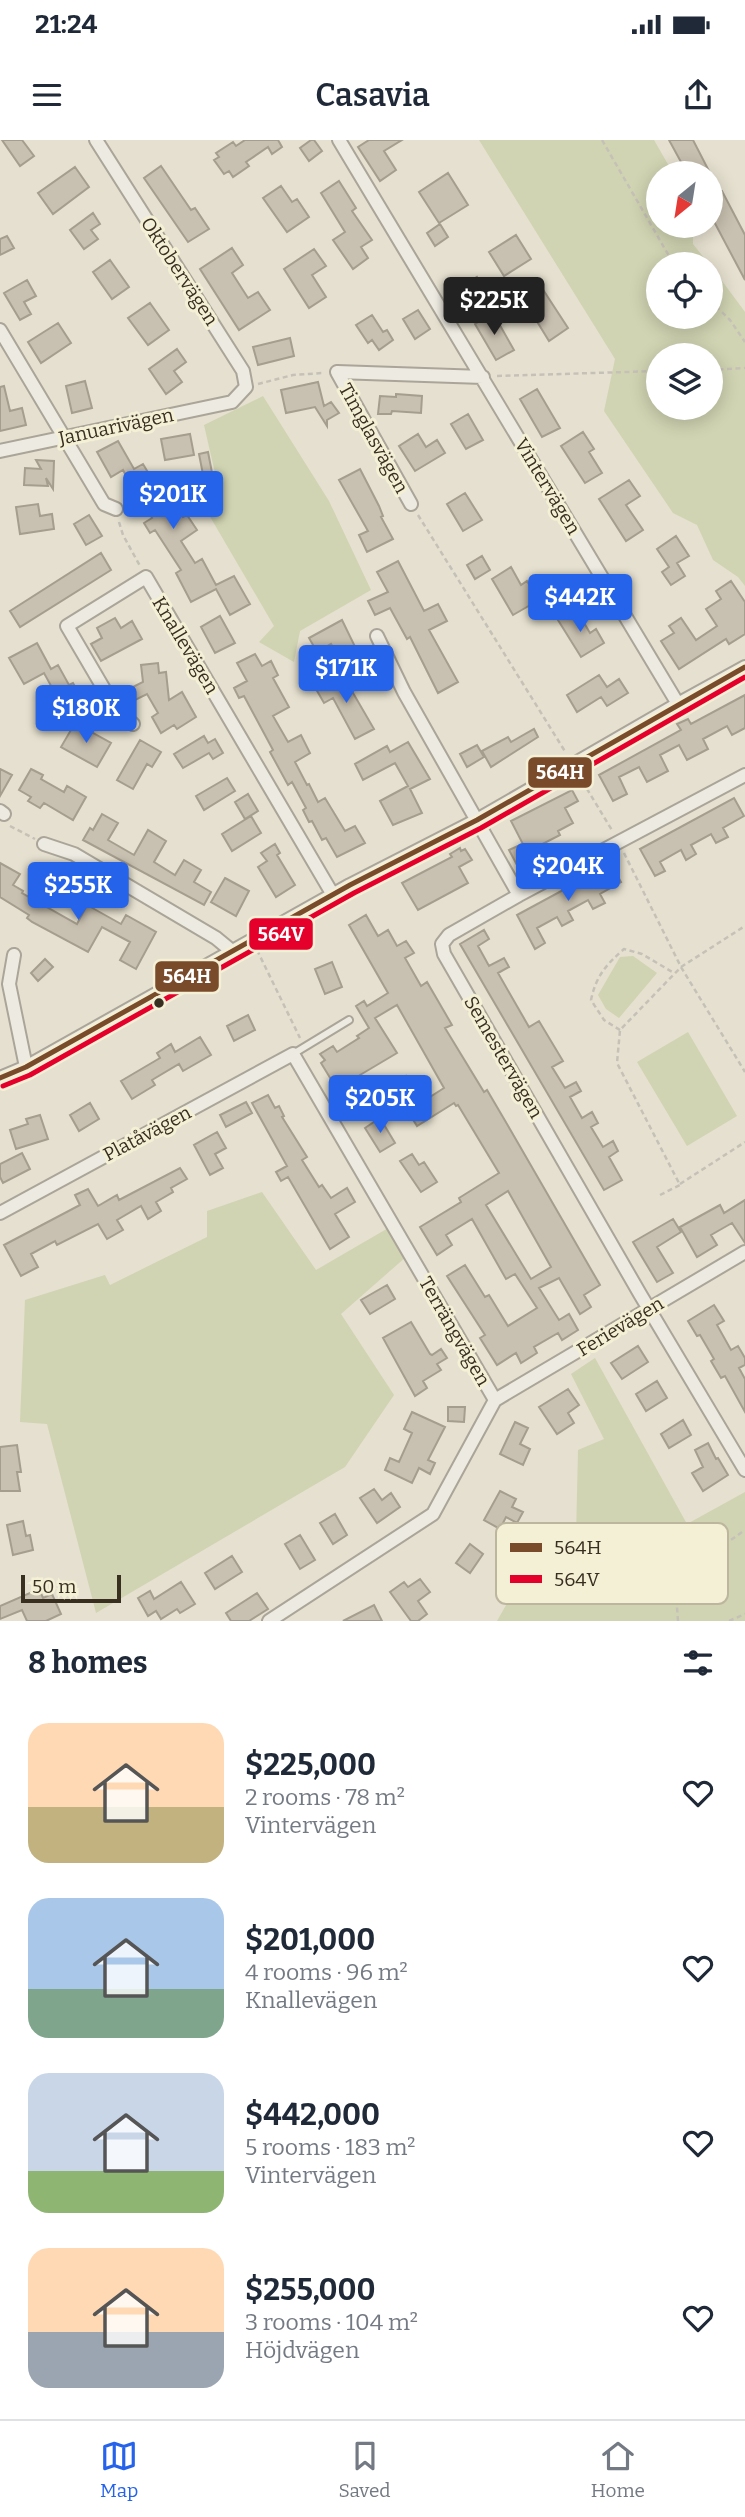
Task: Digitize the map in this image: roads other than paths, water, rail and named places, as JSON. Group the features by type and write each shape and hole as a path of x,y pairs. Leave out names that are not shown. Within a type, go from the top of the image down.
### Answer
{"street":[{"name":"Oktobervägen","path":"96,140 243,371 246,387 232,402"},
{"name":"Vintervägen","path":"339,140 678,704"},
{"path":"0,331 104,504 116,509"},
{"name":"Timglasvägen","path":"411,504 337,372 483,377"},
{"name":"Januarivägen","path":"0,452 232,402"},
{"name":"Knallevägen","path":"133,724 118,713 67,626 146,577 334,895"},
{"path":"377,636 404,692 519,895"},
{"path":"0,1078 26,1067 334,895 477,820 745,667"},
{"name":"Semestervägen","path":"745,775 519,895 449,936 442,944 444,954 649,1309 745,1469"},
{"path":"44,844 74,853 216,938 233,952"},
{"path":"14,955 9,984 26,1067"},
{"name":"Platåvägen","path":"0,1213 298,1051"},
{"name":"Terrängvägen","path":"269,1621 433,1514 495,1400 298,1051"},
{"name":"Ferievägen","path":"495,1400 745,1252"}],"lane":[{"path":"298,1051 349,1020"}]}
